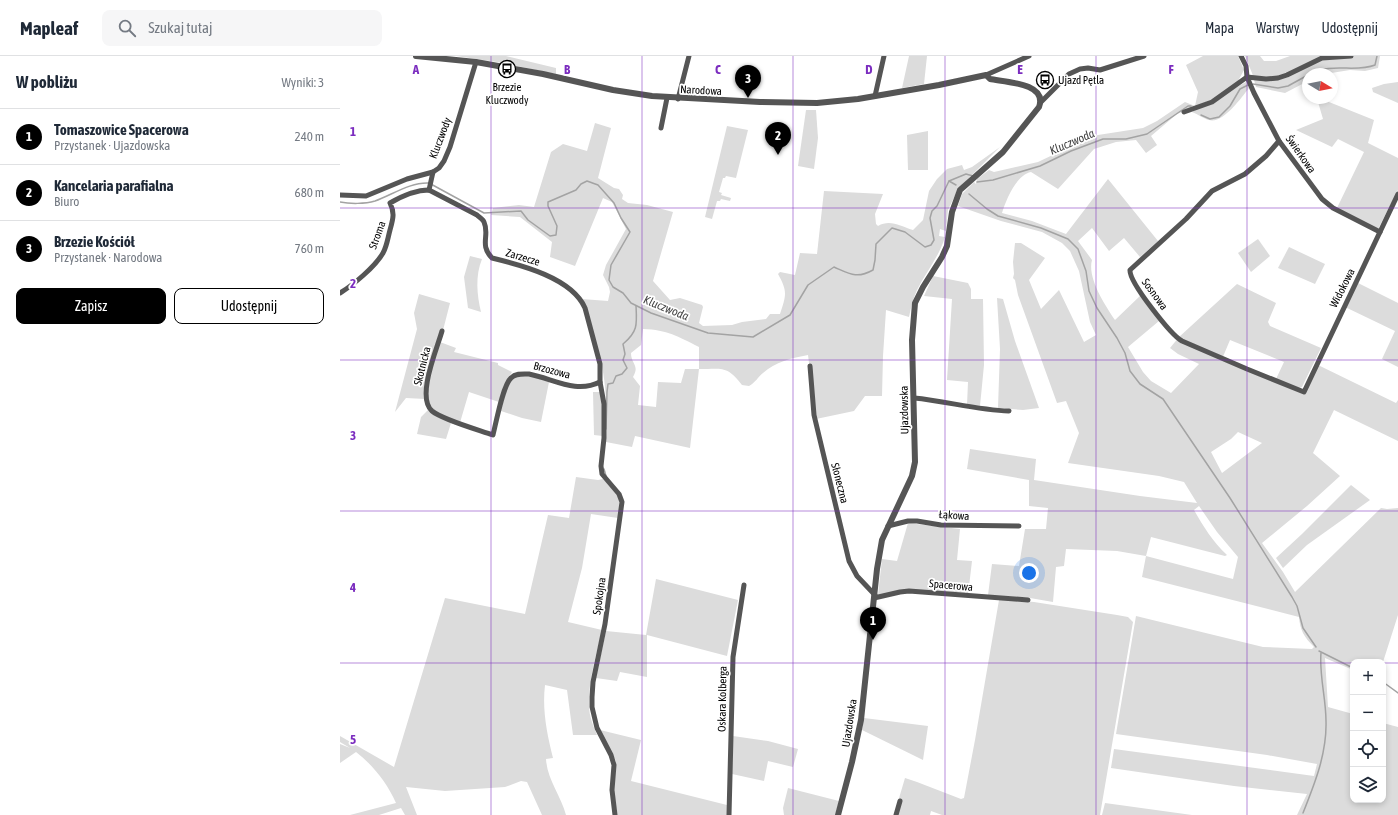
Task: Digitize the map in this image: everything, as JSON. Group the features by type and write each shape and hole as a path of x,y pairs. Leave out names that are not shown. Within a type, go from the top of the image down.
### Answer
{"street":[{"name":"Narodowa","path":"416,56 476,62 543,74 613,90 667,98 804,104 826,103 874,96 986,75"},
{"path":"678,99 689,56"},
{"path":"874,96 884,56"},
{"path":"1029,56 986,75 990,79 1028,86 1037,94 1040,102 1069,74 1080,69 1088,68 1100,70 1144,56"},
{"name":"Świerkowa","path":"1241,56 1246,66 1247,77 1279,141 1322,199 1333,208 1380,232"},
{"path":"1184,112 1212,102 1247,77 1266,79 1278,78 1322,58 1352,56"},
{"name":"Kluczwody","path":"340,195 366,196 407,179 433,174 444,161 450,148 476,62"},
{"path":"661,128 667,98"},
{"name":"Ujazdowska","path":"838,815 860,727 874,596 882,540 912,476 915,462 912,340 915,303 947,246 952,212 956,198 962,187 1006,149 1039,107 1040,102"},
{"name":"Sosnowa","path":"1279,141 1262,160 1245,174 1212,192 1186,219 1130,270 1130,275 1165,324 1178,339 1304,392"},
{"path":"429,189 433,174"},
{"name":"Stroma","path":"340,293 351,286 376,262 383,252 394,216 393,208 390,203 398,198 421,190 429,189"},
{"name":"Zarzecze","path":"429,189 477,215 484,221 484,241 488,254 492,258 538,271 569,288 582,301 598,358 600,382"},
{"name":"Widokowa","path":"1304,392 1398,194"},
{"name":"Skotnicka","path":"442,331 427,381 426,391 428,404 432,411 442,416 493,435"},
{"name":"Słoneczna","path":"810,366 814,415 849,561 857,576 874,596"},
{"name":"Brzozowa","path":"493,435 505,386 510,378 515,375 529,374 571,386 583,387 591,387 600,382"},
{"name":"Spokojna","path":"600,382 605,418 600,466 602,474 619,494 622,502 605,624 593,682 592,707 597,728 611,755 614,765 612,790 615,815"},
{"path":"914,398 947,402 983,410 1009,410"},
{"name":"Łąkowa","path":"888,526 908,521 941,525 1018,526"},
{"name":"Oskara Kolberga","path":"729,815 733,657 744,585"},
{"name":"Spacerowa","path":"874,596 909,591 1028,600"},
{"path":"896,815 900,801"}],"shaded area":[{"path":"456,56 506,56 556,68 556,74 497,62"},
{"path":"909,56 927,56 924,84 902,88"},
{"path":"1203,56 1238,56 1244,70 1238,81 1220,96 1177,114 1151,136 1157,145 1146,153 1136,140 1116,142 1094,149 1058,189 1031,172 1026,174 1012,189 1002,213 1032,221 1066,234 1108,179 1158,241 1140,257 1124,238 1109,251 1092,228 1078,241 1092,260 1091,267 1094,283 1115,320 1141,295 1159,321 1128,347 1143,372 1151,381 1171,393 1199,364 1178,354 1170,348 1179,337 1237,284 1276,303 1268,322 1270,326 1321,348 1302,387 1299,388 1276,379 1284,362 1230,340 1222,359 1303,393 1318,365 1396,403 1398,400 1398,441 1334,410 1313,453 1340,476 1307,506 1262,543 1283,572 1295,592 1381,508 1398,508 1398,615 1384,659 1350,659 1350,669 1325,658 1328,707 1350,713 1350,803 1386,803 1386,724 1398,727 1398,815 1297,815 1307,794 1234,786 1111,768 1114,749 1314,776 1317,764 1267,755 1116,734 1136,616 1263,647 1312,649 1314,647 1303,633 1300,626 1299,617 1142,577 1146,556 1117,551 1066,549 1064,566 1056,567 1053,602 1030,598 988,595 992,564 1019,566 1025,529 1046,529 1048,508 1029,506 1029,480 967,469 970,449 1036,459 1034,480 1197,503 1184,482 1159,476 1068,463 1079,433 1066,401 1057,403 1018,295 1015,280 1013,278 1015,243 1021,243 1045,258 1029,280 1041,309 1059,290 1084,342 1096,335 1090,322 1079,271 1070,251 1062,243 1042,232 1001,221 958,206 962,194 974,182 976,184 977,179 989,170 994,172 1038,162 1098,135 1143,128 1157,121 1185,102 1195,106 1198,92 1186,65","holes":["1238,432 1262,443 1222,473 1211,452 1231,439","1199,506 1217,532 1238,557 1233,579 1146,556 1151,537 1225,556 1227,555 1217,545 1194,510"]},
{"path":"1245,56 1260,56 1264,61 1276,61 1290,56 1380,56 1378,68 1365,71 1350,70 1338,72 1338,68 1302,68 1302,84 1285,93 1256,87"},
{"path":"1246,82 1249,88 1237,104 1220,118 1209,120 1192,112"},
{"path":"1398,82 1398,103 1373,92 1372,88"},
{"path":"1319,104 1334,104 1374,120 1368,143 1398,158 1398,190 1378,229 1337,208 1364,152 1338,139 1332,147 1296,130 1323,119"},
{"path":"806,110 816,110 818,138 814,169 798,166"},
{"path":"595,123 611,128 598,178 614,188 619,189 623,195 622,199 628,203 647,205 673,212 653,281 670,300 680,298 702,305 703,307 699,323 703,326 732,325 742,322 766,319 770,314 780,314 784,302 785,290 778,274 780,272 795,275 800,253 817,254 824,191 883,194 875,214 876,224 878,226 891,223 913,230 923,220 929,191 937,179 947,169 962,165 964,170 972,167 1000,147 958,189 948,210 946,231 940,229 939,236 945,237 936,258 917,290 909,317 886,310 882,396 865,396 854,411 816,419 808,355 778,363 768,369 749,386 742,385 728,371 719,369 699,369 690,448 635,436 632,447 606,442 606,400 604,379 596,343 582,299 608,301 610,292 603,275 606,265 626,229 612,202 603,198 575,266 550,257 552,242 520,217 491,215 493,208 519,205 534,207 551,152 563,144 587,151","holes":["643,329 666,332 699,347 699,369 685,369 681,383 658,382 656,407 638,405 640,386 633,377 636,370 631,353 641,345"]},
{"path":"727,126 748,130 736,178 726,176 723,178 719,192 722,193 721,195 731,198 730,201 721,199 720,201 717,201 712,219 705,217"},
{"path":"928,131 928,170 908,170 907,135"},
{"path":"1258,239 1270,256 1251,272 1238,253"},
{"path":"1289,247 1325,264 1315,284 1278,268"},
{"path":"470,256 482,259 478,272 477,286 481,312 468,308 464,277"},
{"path":"933,276 968,283 971,289 971,299 983,299 984,365 980,406 967,405 968,382 947,380 952,299 924,296"},
{"path":"1358,283 1398,303 1398,367 1382,359 1395,331 1345,307"},
{"path":"419,294 450,303 440,342 456,348 454,352 498,363 498,365 512,372 505,384 499,402 469,392 459,426 451,423 446,439 417,434 421,417 428,410 425,399 406,398 395,412 417,329 414,313"},
{"path":"997,298 1003,299 1015,341 1039,408 1023,410 998,408 1000,349"},
{"path":"528,375 549,382 541,422 501,411 508,383 515,376"},
{"path":"593,392 600,392 602,397 603,436 594,435"},
{"path":"576,477 598,480 603,479 616,492 620,504 618,518 591,514 582,568 568,622 602,630 593,667 589,696 590,713 597,735 573,735 567,690 545,685 544,704 553,758 546,759 547,766 551,780 566,815 542,815 527,782 521,781 505,787 445,791 406,787 417,815 405,815 401,808 379,815 350,815 396,803 379,775 356,752 340,763 340,744 350,748 340,742 340,736 394,767 445,598 525,614 548,515 569,518"},
{"path":"1351,485 1370,500 1307,545 1283,568 1276,558"},
{"path":"908,523 960,529 957,560 972,561 968,595 908,590 878,595 882,559 897,561"},
{"path":"656,579 738,600 727,656 647,635 647,677 620,672 617,681 596,678 606,631 646,635"},
{"path":"1004,599 1034,602 1117,615 1128,617 1133,622 1100,815 942,815 931,811 930,815 894,815 905,778 961,799 964,798 999,600"},
{"path":"864,718 928,726 923,760 862,730"},
{"path":"600,730 641,740 631,781 727,805 727,815 617,815 614,792 616,761"},
{"path":"733,736 768,741 798,749 793,767 768,761 764,781 732,774"},
{"path":"788,788 839,801 835,815 784,815 783,808"},
{"path":"1105,803 1192,815 1102,815"}],"waterway":[{"name":"Kluczwoda","path":"1338,68 1360,68 1375,65 1377,56"},
{"name":"Kluczwoda","path":"1253,84 1278,88 1288,86 1302,78"},
{"name":"Kluczwoda","path":"1201,115 1210,119 1219,117 1230,106 1240,89 1248,85"},
{"name":"Kluczwoda","path":"977,182 993,180 1040,166 1071,151 1103,139 1126,139 1147,134 1188,106 1191,106"},
{"name":"Kluczwoda","path":"340,202 371,202 408,187 422,183 429,183 484,213 521,211 528,220 550,236 556,235 557,226 548,206 548,202 576,190 581,184 587,181 598,185 614,203 630,232 611,265 609,280 613,287 623,293 631,303 651,313 708,333 753,337 790,315 808,285 834,267 858,275 873,270 876,244 892,228 905,232 925,247 931,245 934,240 930,218 932,211 937,206 949,181 966,174 973,176"},
{"name":"Kluczwoda","path":"949,181 956,185"},
{"path":"969,194 998,216 1041,228 1068,239 1078,249 1086,271 1089,291 1097,308 1125,353 1130,371 1140,384 1163,399 1230,498 1292,597 1297,606 1303,628 1316,647"},
{"path":"606,429 608,384 613,383 616,376 622,374 627,368 623,360 625,354 623,344 632,336 636,327 636,306"},
{"path":"604,469 606,476"},
{"path":"1319,651 1350,666"},
{"path":"1303,813 1316,779 1325,745 1326,712 1321,670 1321,653"},
{"path":"1386,684 1398,693"}],"place":[{"name":"Brzezie Kluczwody","path":"507,69"},
{"name":"Ujazd Pętla","path":"1045,80"},
{"name":"Brzezie Kościół","path":"748,98"},
{"name":"Kancelaria parafialna","path":"778,155"},
{"name":"Tomaszowice Spacerowa","path":"873,640"}]}
